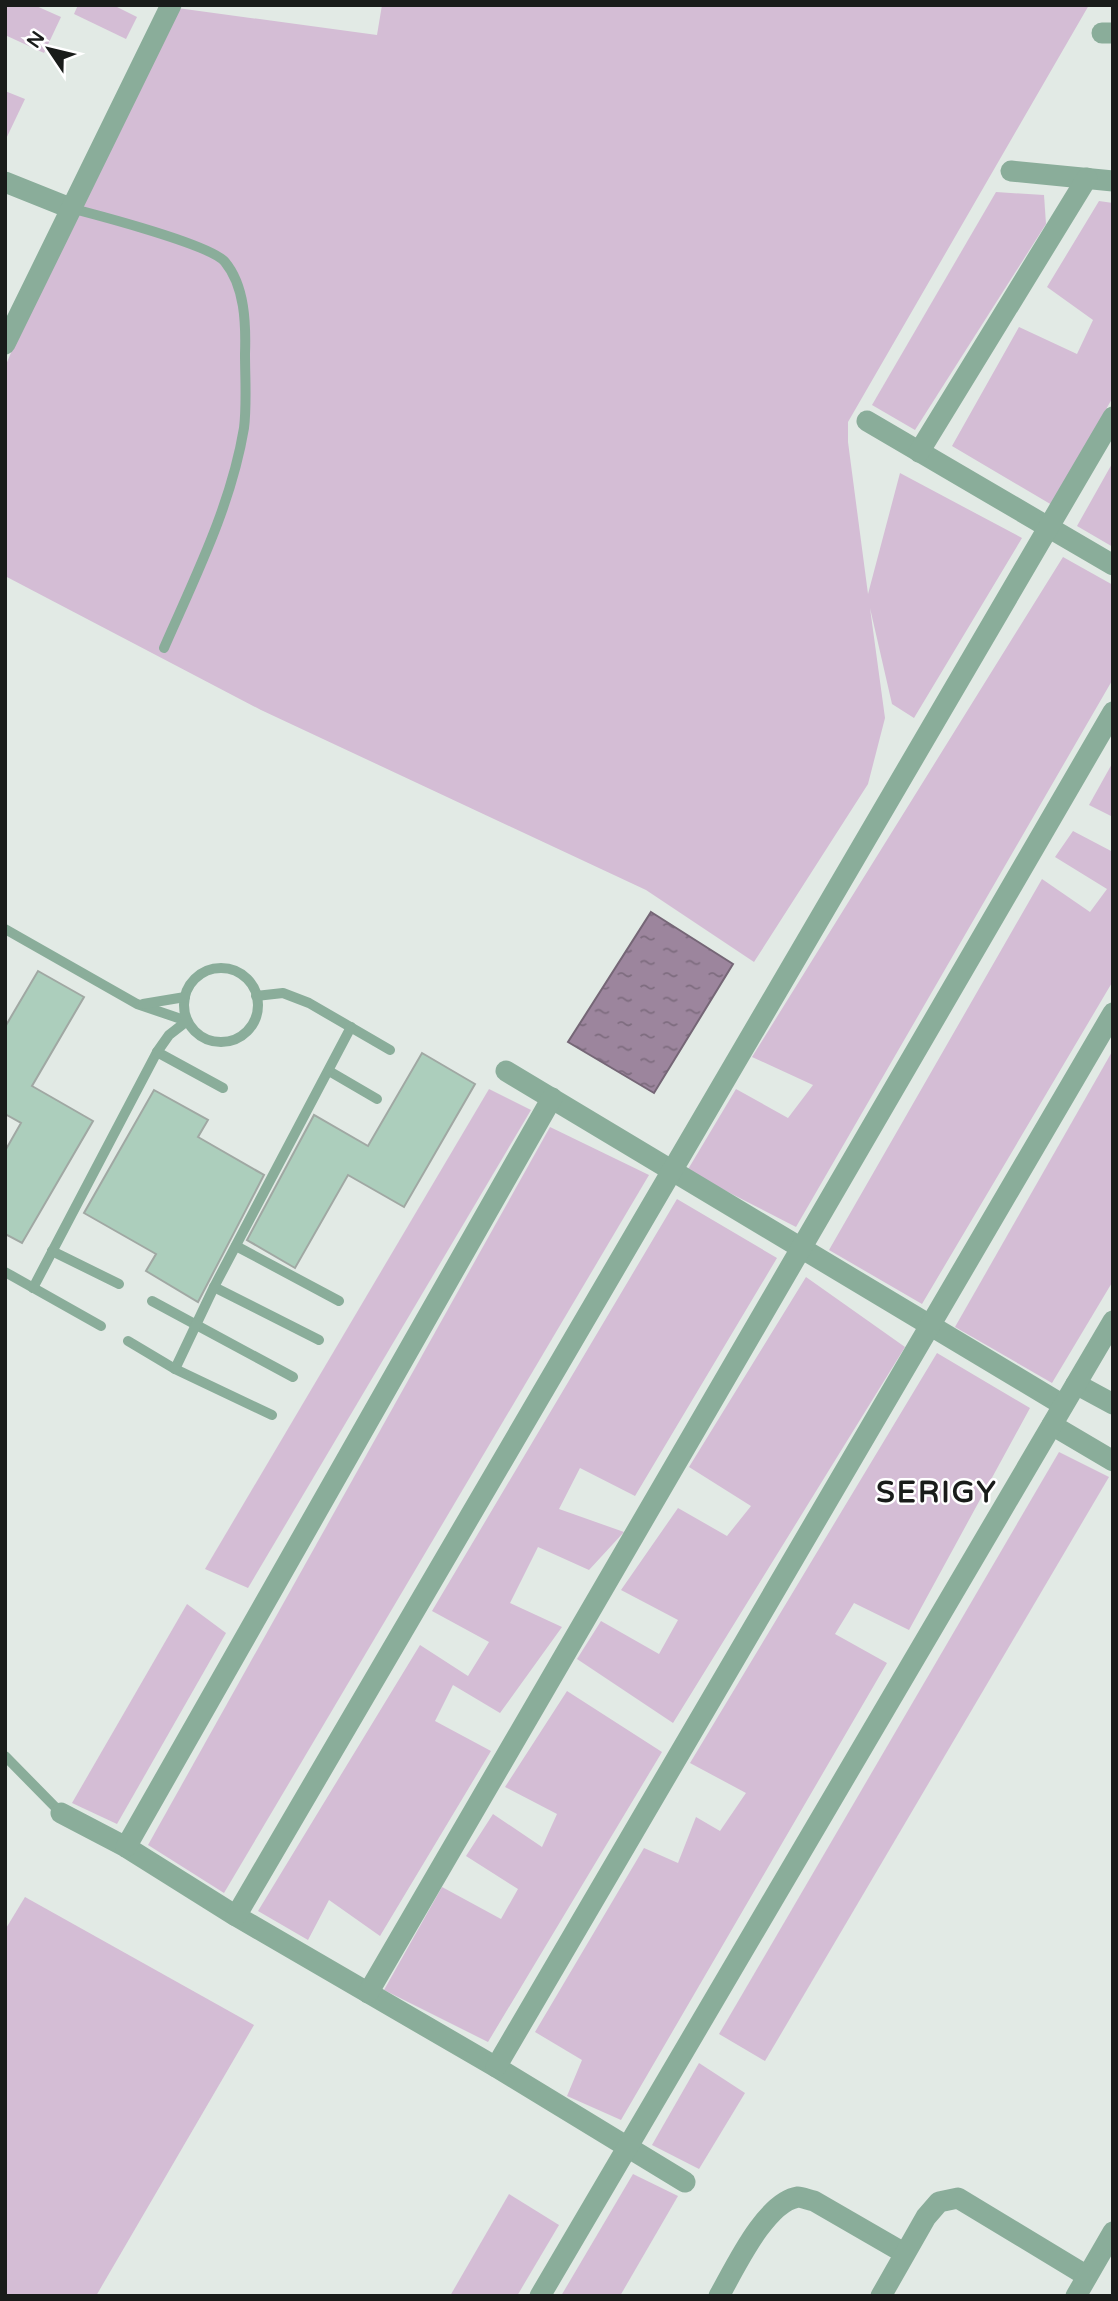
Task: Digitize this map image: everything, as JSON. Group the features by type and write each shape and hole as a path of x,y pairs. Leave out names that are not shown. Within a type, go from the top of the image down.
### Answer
{"street":[{"path":"5,344 171,5"},
{"path":"1011,171 1113,181"},
{"path":"919,452 1087,178"},
{"path":"5,182 70,208"},
{"path":"236,1916 1113,417"},
{"path":"867,421 1113,565"},
{"path":"368,1993 1113,712"},
{"path":"496,2067 1113,1013"},
{"path":"506,1070 1063,1405"},
{"path":"126,1847 552,1098"},
{"path":"540,2296 1113,1321"},
{"path":"1076,1384 1113,1404"},
{"path":"1052,1425 1113,1461"},
{"path":"61,1813 126,1847 236,1916 496,2067 685,2182"},
{"path":"719,2296 759,2229 779,2205 799,2197 814,2201 904,2253"},
{"path":"881,2296 926,2217 939,2202 958,2198 1087,2276"},
{"path":"1076,2296 1113,2232"}],"lane":[{"path":"70,208 201,248 224,260 239,288 246,330 244,425 233,483 164,648"},
{"path":"5,929 137,1004 187,1021"},
{"path":"220,968 233,970 251,985 256,996 255,1019 239,1037 228,1041 216,1042 204,1038 187,1021 184,1010 189,986 208,971 220,968"},
{"path":"256,996 283,993 310,1003 390,1050"},
{"path":"137,1004 185,997"},
{"path":"33,1287 157,1052 169,1035 187,1021"},
{"path":"175,1369 214,1287 351,1027"},
{"path":"157,1052 223,1088"},
{"path":"329,1071 377,1098"},
{"path":"236,1247 339,1301"},
{"path":"52,1251 119,1284"},
{"path":"5,1272 101,1326"},
{"path":"214,1287 319,1340"},
{"path":"152,1301 293,1377"},
{"path":"128,1341 175,1369 272,1415"},
{"path":"5,1756 61,1813"}],"shaded area":[{"path":"5,5 34,5 61,17 44,53 5,35"},
{"path":"78,5 113,5 137,17 126,39 74,14"},
{"path":"382,5 1089,5 848,422 848,442 868,594 900,473 1022,538 914,718 892,704 870,608 885,718 868,784 754,962 646,890 261,710 5,576 5,367 83,181 170,7 377,35"},
{"path":"5,91 25,99 5,141"},
{"path":"996,192 1044,195 1046,224 915,430 872,405"},
{"path":"1099,201 1113,203 1113,397 1052,505 952,446 1019,327 1077,354 1093,320 1047,287"},
{"path":"1113,462 1113,547 1077,526"},
{"path":"1063,557 1113,585 1113,679 796,1227 687,1171 736,1089 788,1118 813,1085 752,1057"},
{"path":"1113,762 1113,817 1089,805"},
{"path":"1073,831 1113,852 1113,981 922,1304 829,1250 1042,879 1090,912 1107,889 1055,857"},
{"path":"1113,1050 1113,1281 1052,1383 955,1327"},
{"path":"489,1089 531,1110 248,1588 205,1569"},
{"path":"550,1127 649,1175 224,1893 148,1845"},
{"path":"677,1199 777,1258 635,1496 580,1468 559,1509 624,1532 589,1570 538,1547 510,1603 562,1627 500,1713 453,1685 435,1721 491,1751 380,1936 329,1900 308,1940 258,1911 420,1645 468,1676 489,1642 432,1611"},
{"path":"806,1277 905,1347 673,1723 577,1659 601,1621 659,1654 678,1620 621,1590 678,1508 727,1536 751,1506 689,1467"},
{"path":"937,1353 1030,1408 909,1630 854,1603 835,1634 887,1663 621,2120 567,2096 582,2060 535,2032 644,1848 678,1863 696,1817 720,1831 746,1793 690,1763"},
{"path":"1059,1452 1109,1477 765,2061 719,2034"},
{"path":"187,1604 226,1633 117,1824 72,1803"},
{"path":"567,1691 662,1752 488,2042 384,1990 442,1887 501,1919 518,1889 466,1856 493,1814 542,1847 557,1814 505,1787"},
{"path":"25,1897 254,2025 96,2296 5,2296 5,1930"},
{"path":"699,2063 745,2093 699,2169 652,2145"},
{"path":"633,2174 678,2196 620,2296 561,2296"},
{"path":"509,2194 559,2225 517,2296 450,2296"}],"water":[{"path":"651,912 733,964 654,1093 568,1042"}],"building":[{"path":"38,971 84,997 32,1086 93,1121 22,1243 5,1234 5,1151 21,1123 5,1114 5,1027"},
{"path":"422,1053 475,1084 404,1207 348,1175 295,1268 247,1240 314,1115 368,1146"},
{"path":"154,1090 208,1120 198,1137 264,1175 198,1302 146,1271 156,1254 84,1213"}],"district":[{"name":"SERIGY","path":"937,1492"}]}
